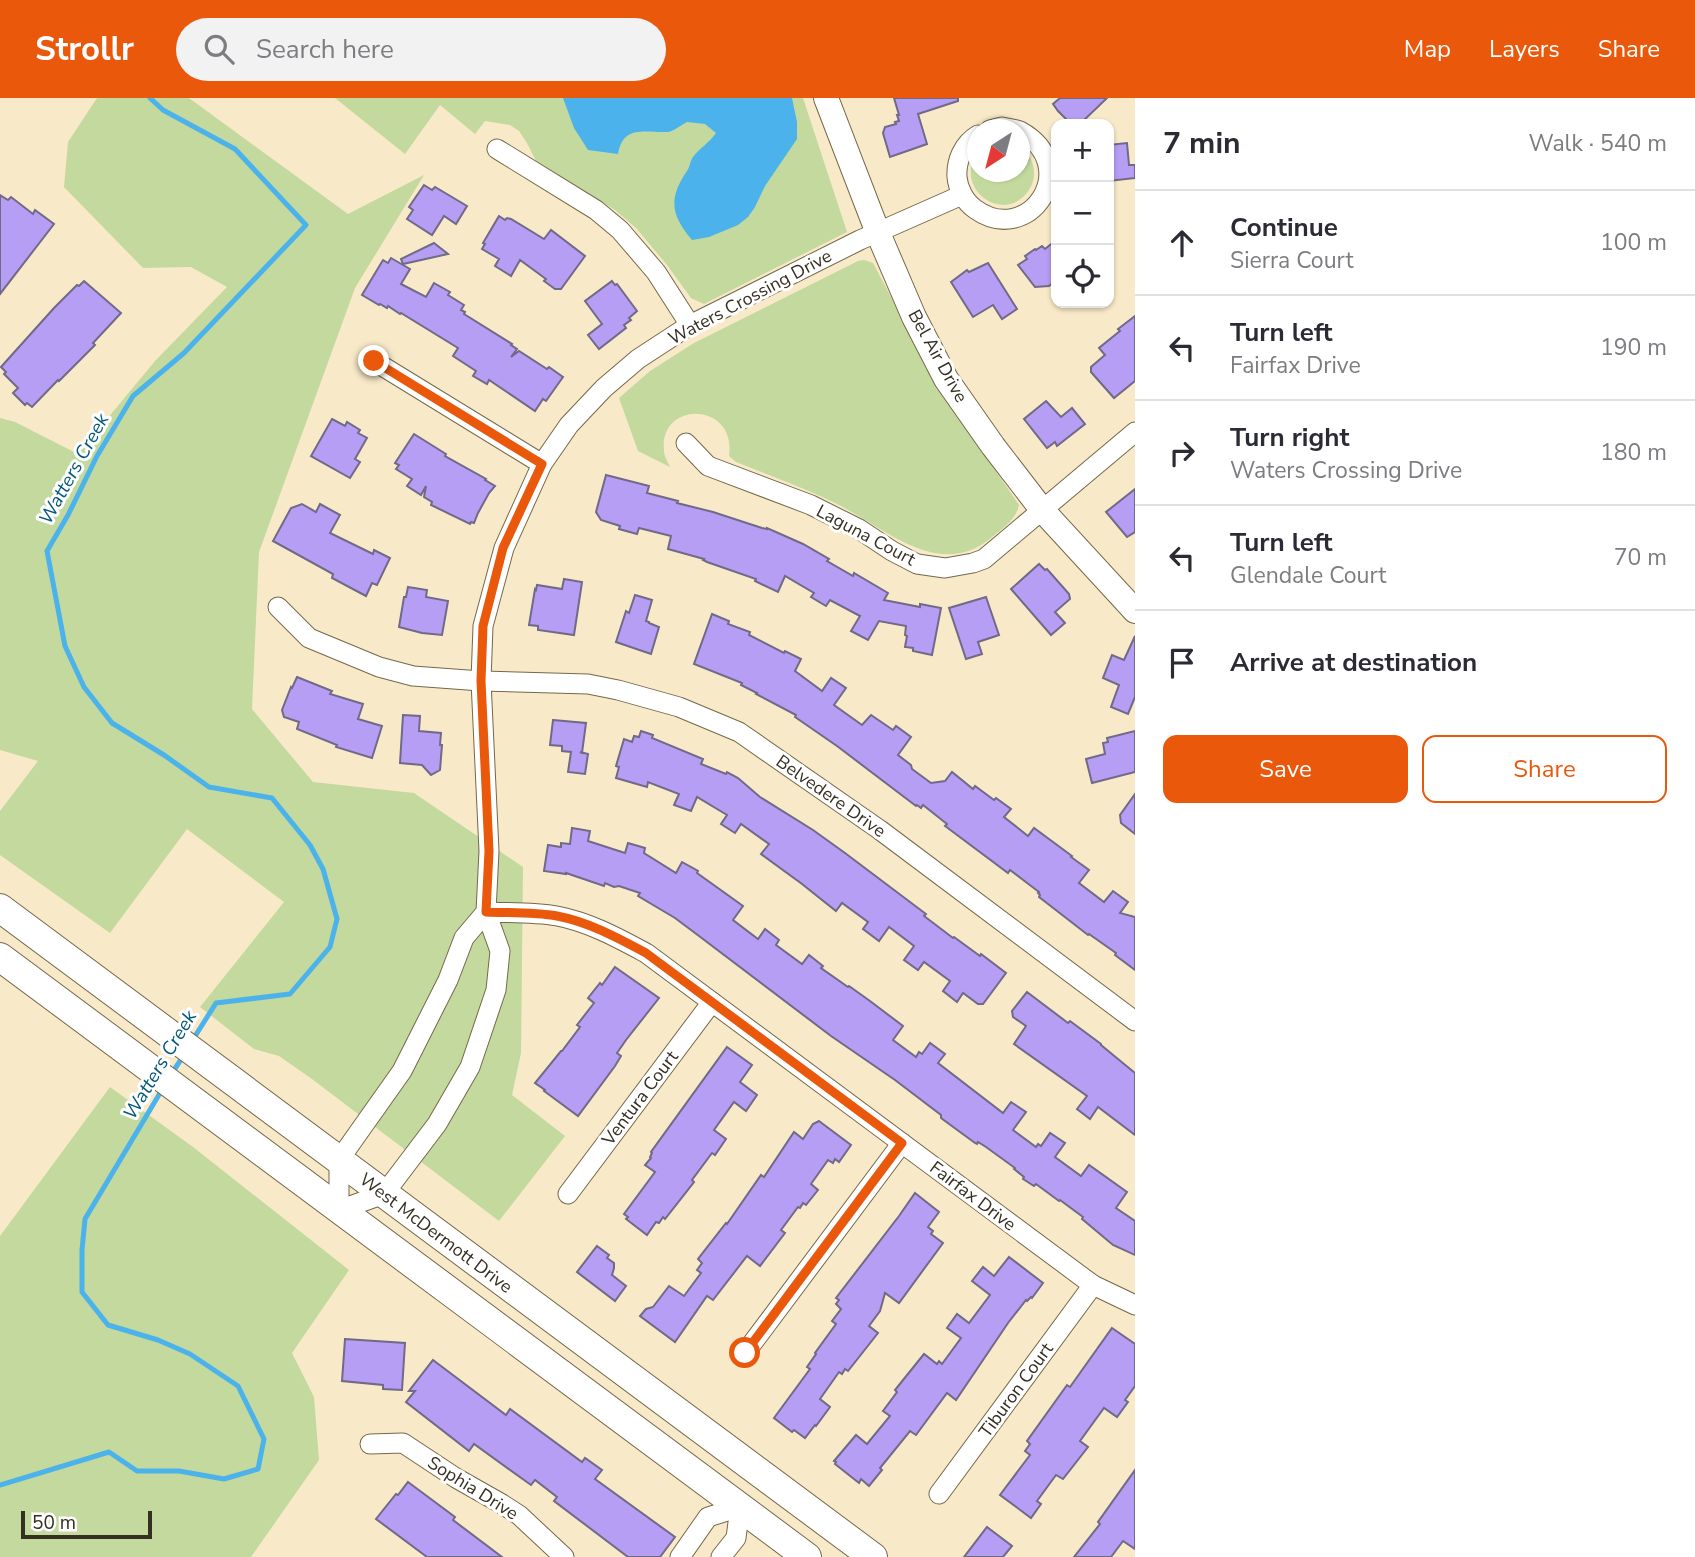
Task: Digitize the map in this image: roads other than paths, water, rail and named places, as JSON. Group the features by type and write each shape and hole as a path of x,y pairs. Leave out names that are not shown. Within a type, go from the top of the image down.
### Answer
{"main road":[{"name":"West McDermott Drive","path":"0,908 873,1557"},
{"path":"0,957 807,1557"},
{"path":"740,1507 763,1476"}],"street":[{"name":"Bel Air Drive","path":"826,98 878,233 914,317 946,379 1043,510 1135,611"},
{"path":"967,145 957,164 957,180 962,195 983,215 1012,219 1026,214 1037,205 1049,178 1048,162 1041,148 1030,136"},
{"path":"497,149 596,210 620,230 656,272 690,325"},
{"name":"Waters Crossing Drive","path":"384,1194 437,1124 470,1067 496,990 500,951 486,912 489,851 481,681 483,626 503,548 542,464 569,425 604,388 638,359 690,325 860,240 962,195"},
{"path":"374,361 542,464"},
{"name":"Laguna Court","path":"685,443 708,466 811,505 859,529 917,564 945,568 984,559 1135,432"},
{"name":"Belvedere Drive","path":"278,607 309,638 379,667 413,676 588,684 679,707 739,732 880,830 1135,1021"},
{"path":"384,1194 339,1210 339,1160 401,1071 448,980 464,938 486,912"},
{"name":"Fairfax Drive","path":"486,912 555,916 583,923 646,953 1093,1285 1135,1305"},
{"name":"Ventura Court","path":"568,1194 712,1002"},
{"path":"745,1353 902,1143"},
{"name":"Tiburon Court","path":"939,1494 1093,1285"},
{"name":"Sophia Drive","path":"370,1444 403,1443 510,1509 564,1557"},
{"path":"680,1557 708,1517 740,1507 736,1538 721,1557"}],"water":[{"path":"563,98 792,98 797,139 748,217 738,225 709,237 692,240 676,215 674,207 677,190 693,157 716,133 705,124 687,122 668,132 644,131 630,134 621,144 618,154 588,150 574,128"}],"waterway":[{"name":"Watters Creek","path":"150,98 163,110 235,149 306,225 184,353 133,396 97,456 47,551 65,646 84,687 112,723 209,787 272,798 310,845 323,869 337,919 330,947 290,994 216,1003 192,1041"},
{"name":"Watters Creek","path":"172,1073 184,1055"},
{"name":"Watters Creek","path":"0,1485 109,1452 137,1471 179,1471 224,1479 258,1469 264,1439 238,1386 190,1354 158,1340 108,1325 82,1292 85,1219 163,1088"}]}
